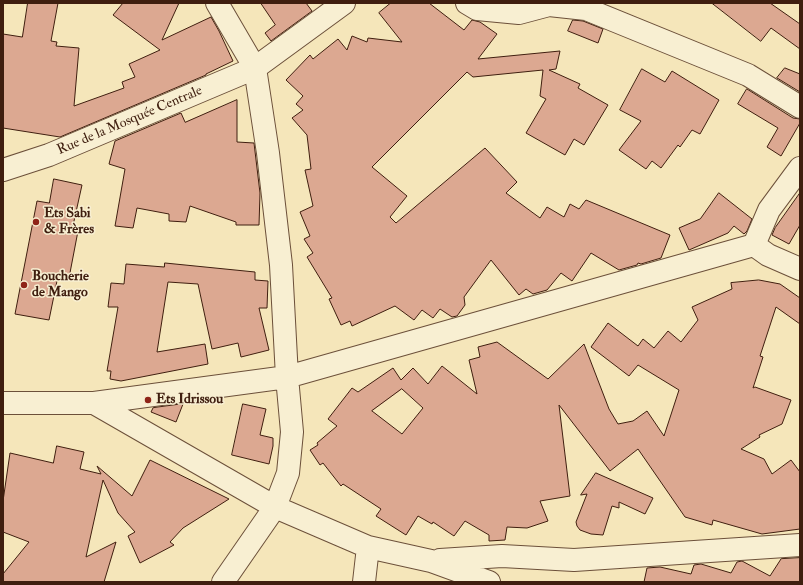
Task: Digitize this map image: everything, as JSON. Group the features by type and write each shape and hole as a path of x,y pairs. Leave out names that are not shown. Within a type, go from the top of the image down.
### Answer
{"street":[{"path":"217,3 255,68 268,153 281,265 287,378 292,432 288,473 275,507 223,582"},
{"name":"Rue de la Mosquée Centrale","path":"3,170 49,155 255,68 344,3"},
{"path":"467,3 477,9 519,13 549,5 586,9 748,75 800,107"},
{"path":"754,245 769,210 800,168"},
{"path":"3,403 94,403 287,378 754,245"},
{"path":"754,245 768,255 800,269"},
{"path":"94,403 275,507 368,547 431,561 489,582"},
{"path":"431,561 502,556 574,560 800,545"},
{"path":"364,582 368,547"}],"building":[{"path":"28,3 58,3 51,41 57,42 56,46 79,48 74,106 124,88 122,82 135,77 129,64 160,50 113,15 123,3 179,3 162,40 211,17 233,61 206,75 60,137 3,128 3,34 22,37"},
{"path":"261,3 306,3 312,11 271,41 265,33 275,25"},
{"path":"391,3 429,3 464,30 472,20 480,22 497,34 478,59 560,51 556,69 549,70 580,84 578,88 608,105 584,145 574,139 565,155 526,133 546,99 540,96 543,70 473,77 467,72 372,167 407,196 390,217 396,223 485,148 517,182 506,193 540,218 547,207 564,217 570,204 579,209 586,200 670,235 661,258 641,264 638,263 637,265 619,270 591,253 572,281 561,273 547,290 533,294 526,289 519,295 491,260 464,297 465,305 457,316 452,317 440,309 433,318 422,310 414,320 395,306 352,326 350,321 341,325 329,299 332,298 307,257 313,253 304,239 310,236 300,212 313,206 305,170 311,169 307,135 292,118 303,110 296,104 303,96 286,80 310,55 313,59 338,39 347,50 352,36 367,42 368,38 402,42 379,13"},
{"path":"712,3 770,3 800,24 800,49 771,28 761,41"},
{"path":"573,20 583,21 603,29 598,43 568,31"},
{"path":"785,68 800,74 800,92 777,78"},
{"path":"642,69 665,82 672,71 719,100 700,134 692,130 680,147 678,145 661,168 652,161 646,169 619,150 641,121 620,110"},
{"path":"747,89 793,118 800,119 800,123 781,156 767,147 778,128 738,104"},
{"path":"237,100 237,142 254,143 260,193 259,225 236,225 236,222 190,206 186,222 169,221 169,214 137,208 133,228 115,226 125,169 109,164 115,141 181,113 185,122"},
{"path":"54,179 82,185 72,230 78,231 69,278 58,276 49,320 15,314 37,201 49,203"},
{"path":"719,193 752,219 747,231 744,234 734,226 728,233 689,250 679,228 700,219"},
{"path":"800,193 800,225 789,244 772,235 775,228"},
{"path":"165,263 255,272 255,280 268,281 267,308 259,308 269,350 241,357 238,343 212,349 198,284 168,282 157,352 205,344 208,364 121,381 110,379 111,371 107,371 118,307 108,307 111,283 124,284 126,264 164,267"},
{"path":"759,280 780,284 800,298 800,324 776,307 760,356 763,357 753,388 755,387 791,400 782,424 759,435 760,437 741,449 764,459 772,474 791,460 800,472 800,529 762,534 713,520 712,525 685,517 638,449 610,471 559,405 570,496 540,501 548,521 527,528 507,527 505,540 489,541 489,535 465,521 454,536 433,522 432,524 418,516 406,535 376,516 381,509 343,484 341,486 323,463 320,465 310,450 318,445 317,443 337,426 328,419 352,388 358,392 393,368 401,380 413,368 428,384 442,366 477,394 469,360 480,357 478,347 497,342 548,379 584,344 609,409 618,424 633,421 647,411 664,436 679,390 638,365 629,376 591,347 608,323 638,346 643,339 654,348 668,331 681,342 698,320 692,307 732,289 731,283","holes":["402,389 423,408 402,434 372,411"]},
{"path":"183,404 176,422 151,412 153,408"},
{"path":"243,404 266,409 260,435 273,438 273,446 269,464 232,455"},
{"path":"57,446 84,452 80,469 101,474 97,466 132,496 150,460 229,499 183,528 170,542 174,545 140,563 128,536 135,532 118,513 103,480 86,557 116,542 104,582 3,582 3,574 29,542 3,532 3,501 10,453 53,463"},
{"path":"596,473 653,498 645,514 619,502 619,508 612,506 603,535 591,534 580,530 576,522 587,494 581,495"},
{"path":"800,558 800,582 644,582 647,568 660,567 691,574 694,565 701,564 731,573 737,562 742,561 770,576 781,559"}],"place":[{"name":"Ets Sabi & Frères","path":"36,222"},
{"name":"Boucherie de Mango","path":"24,285"},
{"name":"Ets Idrissou","path":"148,400"}]}
